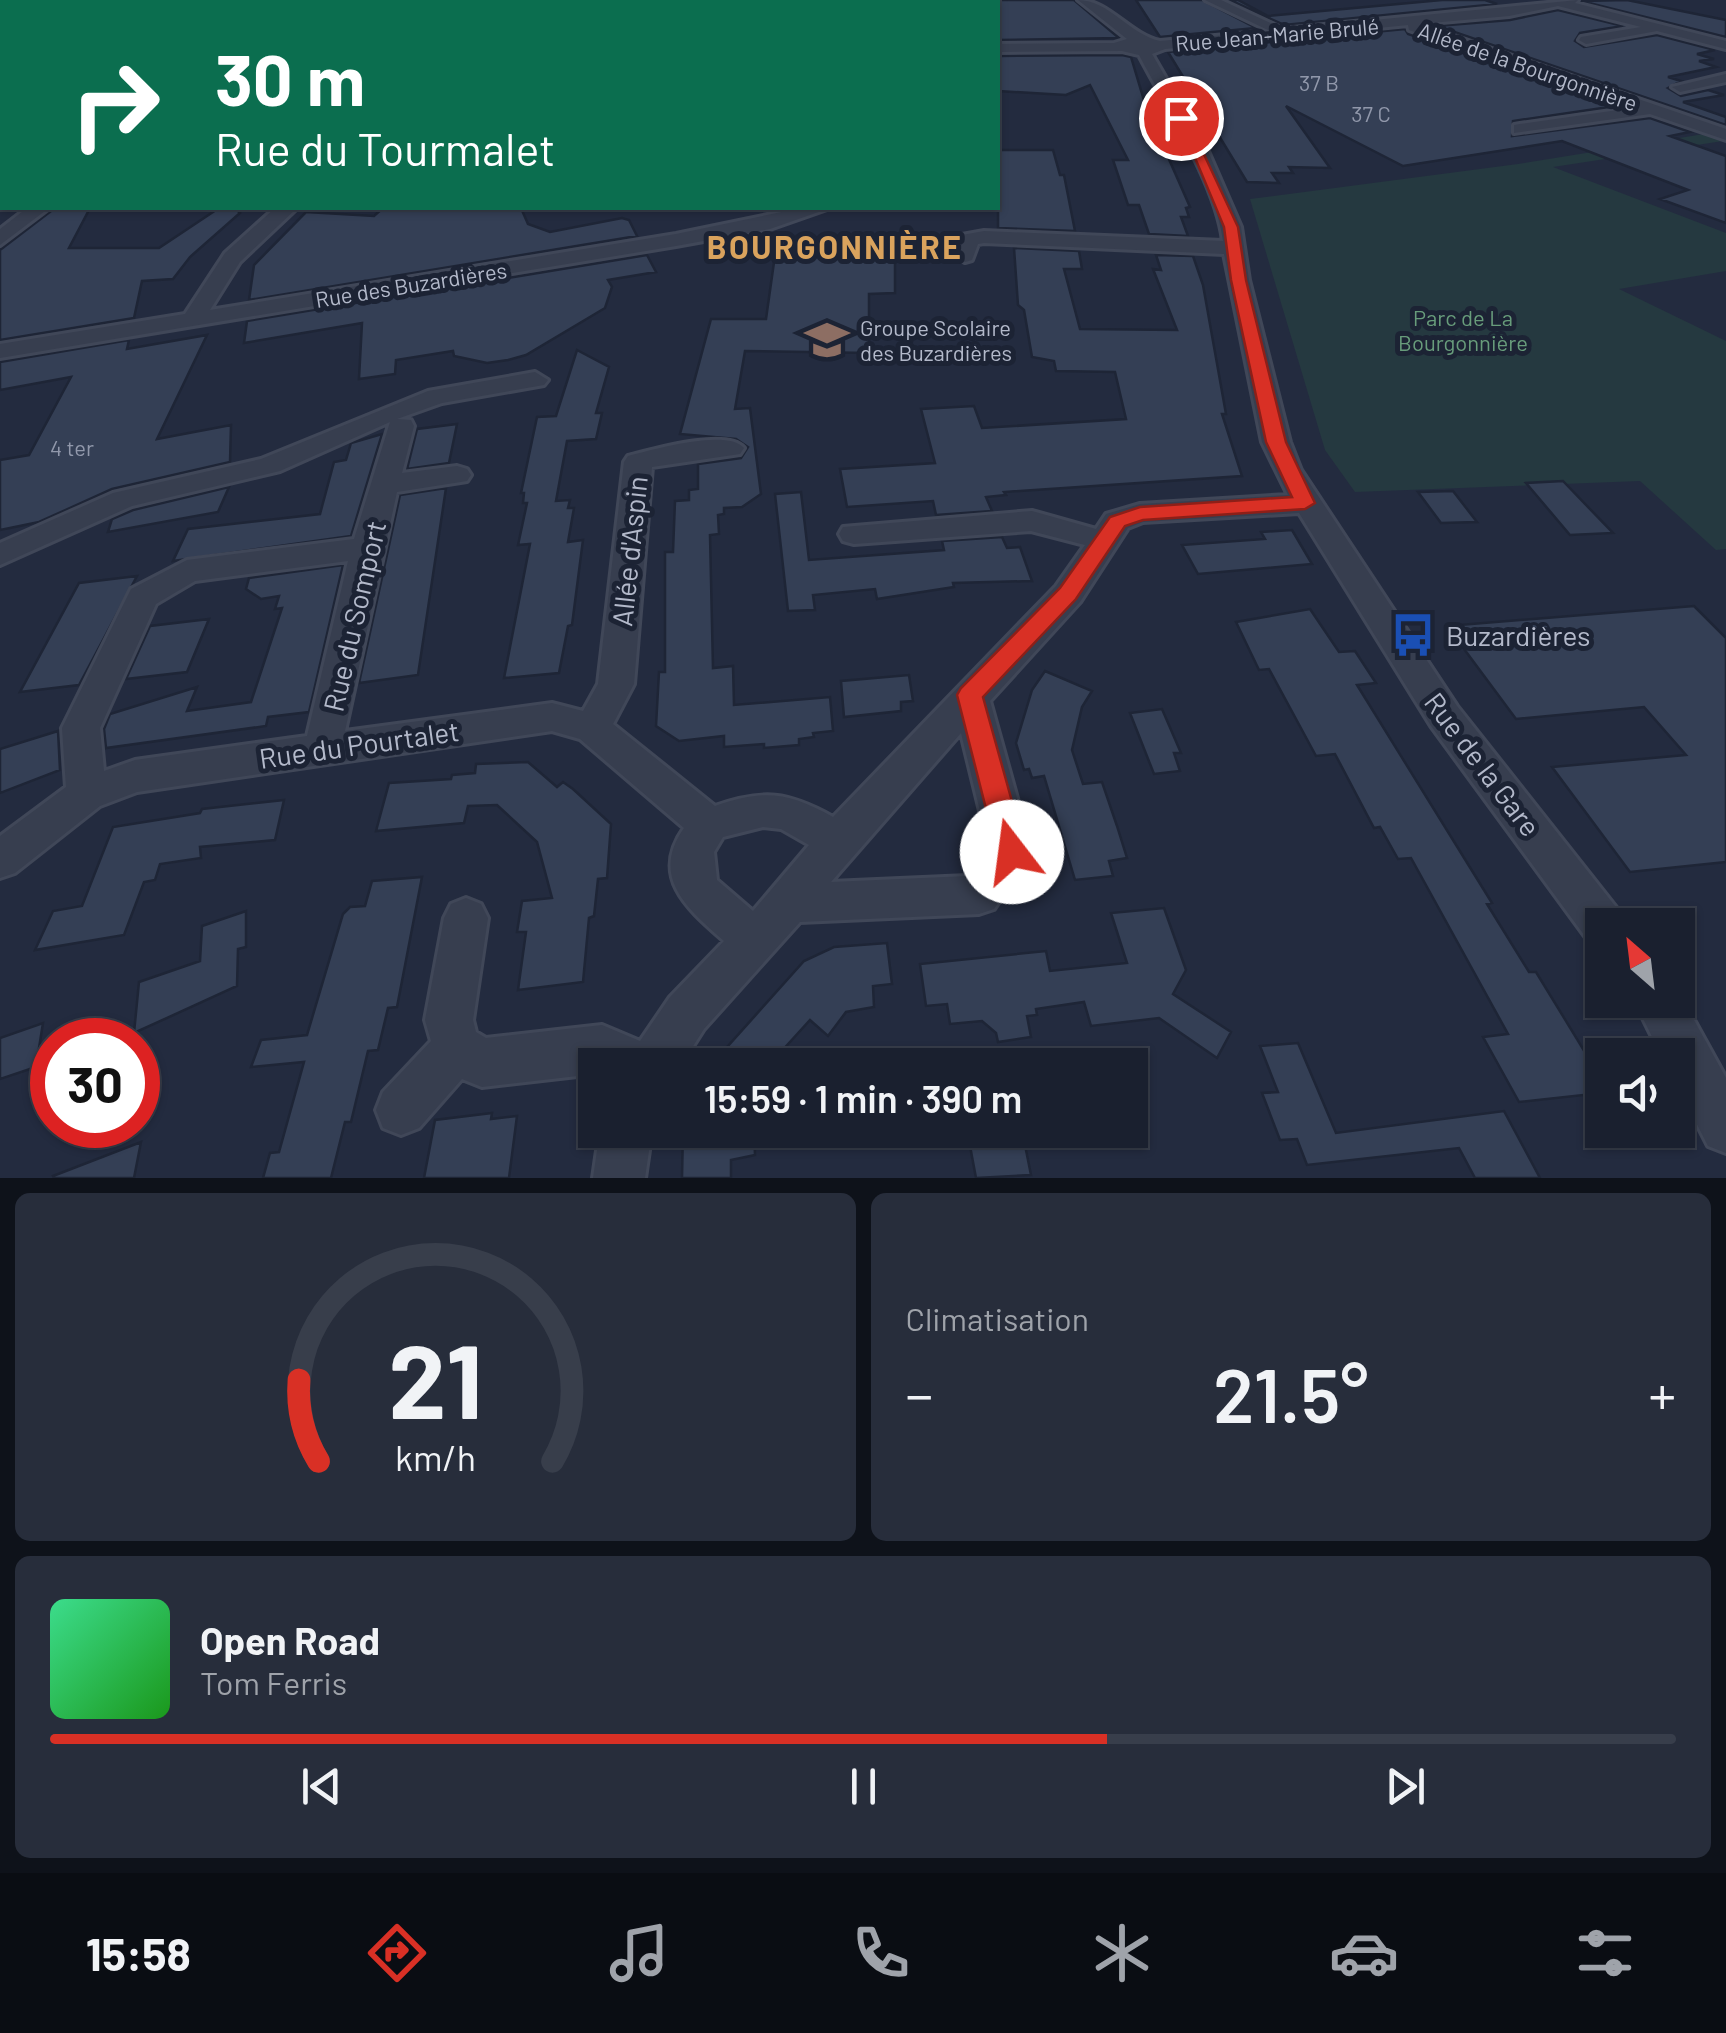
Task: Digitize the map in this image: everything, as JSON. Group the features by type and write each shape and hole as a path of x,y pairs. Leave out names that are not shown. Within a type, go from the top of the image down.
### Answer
{"street":[{"name":"Rue de la Gare","path":"1084,0 1147,45 1203,160 1236,248 1238,280 1276,442 1305,503 1444,716 1589,908"},
{"path":"1211,0 1286,34"},
{"path":"1500,0 1528,8"},
{"name":"Rue Jean-Marie Brulé","path":"1004,48 1120,47 1122,42 1147,45 1286,34 1566,1"},
{"path":"1566,1 1726,45"},
{"name":"Allée de la Bourgonnière","path":"1404,22 1726,135"},
{"path":"1586,40 1660,28"},
{"path":"1680,87 1726,78"},
{"name":"Allée de la Bourgonnière","path":"1520,128 1652,110"},
{"path":"2,236 36,210"},
{"path":"193,320 217,273 252,234 284,210"},
{"name":"Rue des Buzardières","path":"0,351 725,232 812,210"},
{"path":"965,256 969,239 984,238 1236,248"},
{"path":"0,555 123,498 270,465 437,388 536,380"},
{"name":"Rue du Somport","path":"323,748 367,548 388,484 401,426"},
{"name":"Allée d'Aspin","path":"592,728 616,684 638,462 676,452 730,448"},
{"name":"Rue du Somport","path":"388,484 458,475"},
{"path":"664,1048 687,1013 789,903 837,841 1068,594 1118,521 1140,514 1305,503"},
{"path":"854,534 1032,520 1105,541"},
{"path":"86,794 82,728 143,597 187,571 367,548"},
{"path":"789,903 979,894 1012,852 970,695"},
{"name":"Rue du Pourtalet","path":"0,860 86,794 135,776 552,717 592,728 709,824"},
{"path":"754,940 696,889 693,849 709,824 754,809 790,811 837,841"},
{"path":"466,918 449,1020 457,1048 482,1063 578,1052"},
{"path":"1668,1018 1726,1128"},
{"path":"401,1110 457,1048"},
{"path":"620,1178 624,1148"}],"green space":[{"name":"Parc de La Bourgonnière","path":"1704,134 1723,141 1553,167 1726,233 1726,271 1619,289 1726,341 1726,549 1716,550 1640,481 1355,492 1325,450 1250,199 1518,164"}],"building":[{"path":"1000,0 1074,0 1119,38 1000,40"},
{"path":"1136,0 1202,0 1256,28 1160,37"},
{"path":"1230,0 1238,0 1268,16 1442,0 1485,0 1497,4 1284,25"},
{"path":"1627,0 1726,20 1726,37 1581,1"},
{"path":"1558,10 1623,26 1580,33 1575,41 1584,47 1657,35 1715,50 1697,54 1714,59 1699,61 1716,67 1668,77 1681,81 1668,88 1681,96 1708,90 1724,95 1683,102 1726,117 1726,125 1437,26 1510,20"},
{"path":"1405,29 1408,34 1616,106 1513,121 1512,136 1650,118 1690,132 1670,136 1726,156 1726,223 1660,199 1688,190 1562,141 1403,166 1286,106 1330,168 1289,167 1293,173 1272,173 1279,183 1247,182 1168,52"},
{"path":"1000,56 1131,57 1146,107 1190,207 1186,208 1189,217 1181,217 1188,236 1149,234 1139,205 1128,205 1113,160 1128,160 1090,85 1066,95 1000,91"},
{"path":"1000,150 1053,150 1060,175 1064,175 1075,231 998,228"},
{"path":"52,210 89,210 69,248 159,248 216,210 240,213 190,257 173,279 142,281 134,318 0,340 0,250"},
{"path":"381,210 522,210 528,224 550,232 622,218 629,220 637,236 249,300 254,265 306,212 374,216"},
{"path":"856,235 879,242 895,260 895,293 869,294 869,353 745,351 735,409 750,408 761,494 742,507 724,508 724,514 718,515 719,534 710,535 713,668 733,666 734,705 830,697 833,731 813,733 814,737 799,739 799,745 764,748 764,744 724,747 724,736 679,741 656,726 659,672 665,672 665,552 673,552 675,501 689,500 689,490 698,489 698,464 741,458 748,447 736,439 680,434 711,319 766,319 776,248"},
{"path":"1014,248 1079,251 1082,269 1064,269 1080,329 1177,330 1153,269 1161,270 1156,255 1193,256 1203,285 1226,414 1222,414 1242,476 1004,492 1006,495 986,497 992,511 936,515 933,501 847,507 840,469 935,463 921,409 974,406 982,428 1126,419 1115,372 1056,371 1054,361 1032,357 1024,310 1018,305"},
{"path":"647,255 656,272 608,280 612,287 605,308 526,355 508,360 487,363 454,356 453,351 396,360 395,374 359,379 362,323 244,343 247,321"},
{"path":"207,335 157,439 231,425 230,462 112,489 39,522 0,530 0,460 29,455 71,377 0,390 0,362 129,340 127,349"},
{"path":"577,350 609,367 596,413 602,413 596,439 567,441 556,501 570,500 568,508 574,508 568,542 583,540 572,625 568,626 559,673 504,678 530,544 518,545 527,503 523,503 521,493 537,417 556,416"},
{"path":"457,424 449,463 407,469 417,429"},
{"path":"382,434 351,536 173,561 188,529 320,514 334,462 346,460 351,443"},
{"path":"1563,481 1613,533 1570,535 1526,483"},
{"path":"229,487 218,512 108,532 112,519 133,510"},
{"path":"446,488 418,675 359,683 400,495"},
{"path":"1453,491 1477,522 1441,523 1418,492"},
{"path":"801,492 809,560 944,550 942,541 1002,537 1007,548 1020,547 1032,581 953,583 954,587 877,599 875,589 813,595 815,610 788,611 775,494"},
{"path":"1292,530 1312,564 1198,574 1182,545 1265,539 1261,532"},
{"path":"343,565 309,712 268,717 266,726 106,748 104,729 110,714 197,687 187,711 251,702 282,608 275,609 279,596 261,599 246,589 249,578"},
{"path":"137,576 79,685 20,692 79,583"},
{"path":"1694,606 1726,638 1726,862 1630,872 1552,767 1686,755 1644,707 1516,719 1447,626"},
{"path":"1310,609 1339,652 1355,651 1376,683 1357,685 1492,903 1487,904 1529,972 1536,972 1585,1052 1585,1095 1519,1102 1483,1037 1508,1034 1411,858 1398,859 1380,827 1374,828 1335,754 1316,756 1269,669 1259,670 1236,622"},
{"path":"209,619 187,672 126,679 150,626"},
{"path":"1045,671 1092,691 1082,707 1072,750 1083,784 1102,782 1117,826 1127,858 1109,861 1113,876 1075,880 1044,776 1032,778 1029,769 1024,770 1016,743 1032,690"},
{"path":"909,675 913,701 901,702 901,711 844,717 841,681"},
{"path":"1162,709 1181,753 1174,753 1180,771 1154,774 1130,713"},
{"path":"58,731 60,770 0,793 0,749"},
{"path":"528,762 557,787 563,782 573,789 611,824 607,878 598,879 594,916 589,918 583,982 518,990 526,932 517,932 522,901 552,898 537,842 497,805 468,806 464,823 376,831 389,783 451,779 452,775 475,773 476,764"},
{"path":"284,800 275,840 200,847 201,858 160,864 155,880 144,882 124,935 35,950 53,911 82,906 113,827 200,813 202,809"},
{"path":"422,877 397,1007 388,1008 378,1050 368,1051 351,1122 345,1122 331,1178 263,1178 270,1153 279,1152 304,1062 251,1067 261,1040 307,1035 343,914 350,907 365,906 372,881"},
{"path":"1164,908 1186,970 1173,994 1231,1032 1217,1058 1159,1018 1091,1026 1084,1002 1036,1009 1037,1015 1027,1016 1031,1037 998,1042 996,1033 982,1021 950,1024 947,1004 926,1006 920,964 1046,951 1050,971 1127,963 1111,913"},
{"path":"246,911 246,947 238,949 237,986 160,1021 160,1018 135,1018 139,982 200,961 202,926"},
{"path":"887,943 892,984 873,986 874,1007 846,1012 828,1036 810,1020 784,1048 726,1048 804,961 834,947"},
{"path":"30,1028 30,1069 0,1079 0,1038"},
{"path":"1298,1043 1336,1133 1504,1111 1540,1178 1475,1178 1459,1148 1307,1165 1297,1139 1280,1140 1262,1093 1278,1092 1260,1046"},
{"path":"492,1113 491,1119 517,1116 509,1178 424,1178 435,1120"},
{"path":"125,1148 140,1148 134,1178 53,1176"},
{"path":"683,1148 755,1148 755,1155 731,1160 731,1178 682,1178"},
{"path":"970,1148 1026,1148 1031,1175 976,1178"}],"place":[{"name":"Groupe Scolaire des Buzardières","path":"827,340"},
{"name":"Buzardières","path":"1413,635"}],"district":[{"name":"BOURGONNIÈRE","path":"835,246"}],"route":[{"path":"1012,852 970,695 1068,594 1118,521 1140,514 1305,503 1276,442 1238,280 1231,227 1181,118"}]}
